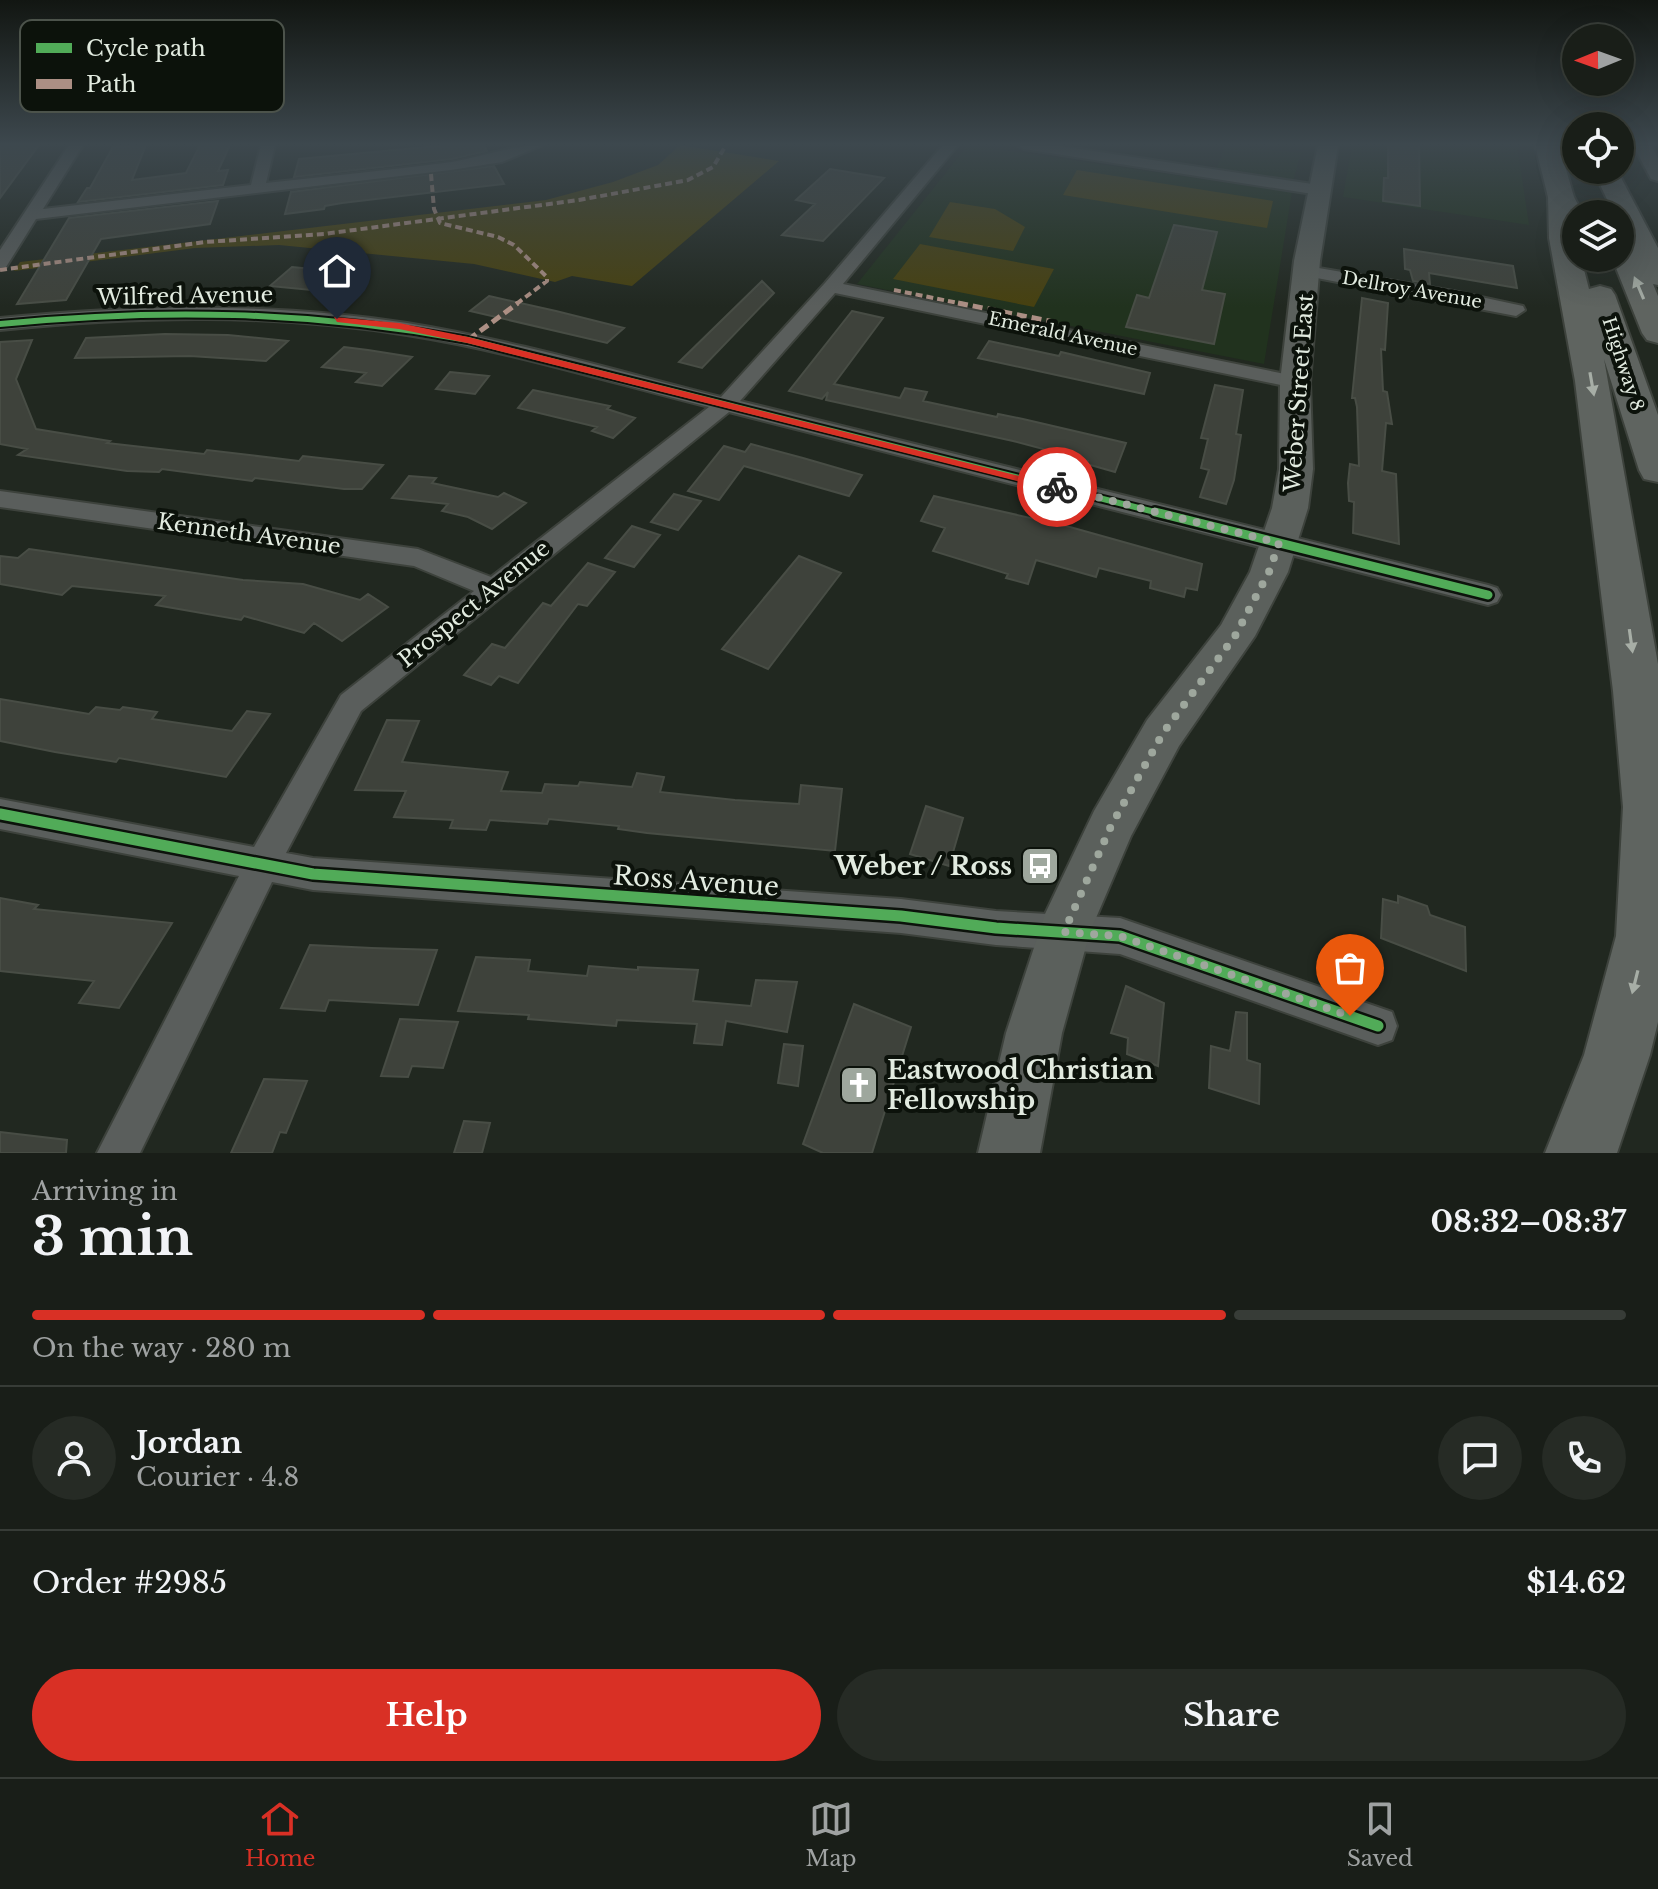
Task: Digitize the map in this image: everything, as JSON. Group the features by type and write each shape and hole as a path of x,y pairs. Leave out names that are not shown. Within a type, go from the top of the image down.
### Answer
{"highway":[{"path":"1578,199 1563,238 1592,381 1638,691 1650,807 1647,936 1617,1055 1581,1153"},
{"path":"1619,199 1658,276"},
{"name":"Highway 8","path":"1593,272 1658,470"},
{"path":"1633,272 1658,333"}],"main road":[{"name":"Weber Street East","path":"1009,1153 1034,1033 1064,932 1111,826 1163,733 1235,636 1269,572 1279,543 1290,508 1296,469 1295,382 1318,199"}],"street":[{"path":"0,263 42,199"},
{"path":"32,215 172,199"},
{"name":"Prospect Avenue","path":"118,1153 264,865 351,703 726,404 906,199"},
{"name":"Dellroy Avenue","path":"1307,271 1516,310"},
{"name":"Emerald Avenue","path":"831,287 1295,382"},
{"name":"Wilfred Avenue","path":"0,324 140,311 276,312 399,326 468,340 1488,595"},
{"name":"Kenneth Avenue","path":"0,499 418,558 493,588"},
{"name":"Ross Avenue","path":"0,814 313,874 901,916 996,928 1120,936 1378,1026"}],"shaded area":[{"path":"735,199 632,286 572,276 555,282 474,264 279,245 195,248 14,271 20,262 546,200"},
{"path":"925,199 1291,199 1264,364 857,284"},
{"path":"1087,199 1273,201 1267,228"},
{"path":"1355,199 1525,199 1529,225"},
{"path":"950,202 995,209 1025,227 1013,251 929,237"},
{"path":"920,244 1054,269 1034,307 893,279"}],"building":[{"path":"80,199 105,199 78,202"},
{"path":"289,199 378,199 342,203 325,206 324,209 285,214"},
{"path":"864,199 823,241 782,235 815,204 796,200"},
{"path":"1420,199 1420,206 1383,201"},
{"path":"218,201 210,224 101,239 66,300 17,304 69,218"},
{"path":"1174,225 1217,232 1202,290 1225,294 1214,344 1126,327 1137,295 1149,298"},
{"path":"1404,249 1513,266 1517,288 1429,273 1430,284 1413,281 1410,270 1405,269"},
{"path":"292,267 353,273 332,292 270,286"},
{"path":"762,281 774,293 702,368 679,362"},
{"path":"489,296 624,328 607,343 470,311"},
{"path":"1362,298 1388,303 1385,350 1381,349 1383,391 1387,392 1392,424 1386,423 1382,471 1396,474 1399,544 1353,533 1354,502 1349,501 1348,483 1350,464 1359,466 1357,407 1355,398 1352,398"},
{"path":"852,311 883,318 834,384 900,398 905,388 927,392 923,401 997,417 998,414 1023,419 1126,443 1115,472 1087,464 1088,461 1013,441 826,400 828,392 822,399 789,391"},
{"path":"228,335 288,341 266,361 190,356 75,358 86,338"},
{"path":"32,340 16,379 36,429 110,441 107,443 204,454 207,450 299,461 303,456 383,465 362,489 344,489 162,469 159,472 127,471 18,455 27,449 0,444 0,342"},
{"path":"989,341 1059,356 1061,352 1150,373 1144,394 978,358"},
{"path":"344,347 412,357 382,386 356,382 366,373 322,367"},
{"path":"450,372 489,376 475,394 436,389"},
{"path":"1215,385 1243,390 1236,434 1241,435 1234,480 1226,504 1200,497 1209,470 1201,468 1208,439 1201,438"},
{"path":"533,390 610,406 607,409 635,418 613,438 592,431 597,427 518,408"},
{"path":"751,444 862,475 849,496 744,466 719,500 688,491 724,446 745,452"},
{"path":"409,476 436,478 432,483 498,497 504,493 526,503 492,529 468,517 442,511 448,504 392,498"},
{"path":"674,494 701,501 678,530 651,522"},
{"path":"934,496 1070,527 1202,564 1197,590 1186,588 1184,597 1150,588 1151,581 1099,568 1096,577 1036,560 1028,584 1006,578 1008,574 933,551 945,528 921,521"},
{"path":"632,526 660,535 634,567 605,558"},
{"path":"29,549 243,580 303,584 360,600 368,594 388,607 342,641 314,623 304,633 244,616 241,620 156,605 165,596 72,586 62,595 0,584 0,556 18,558"},
{"path":"799,556 841,573 768,669 722,649"},
{"path":"588,563 615,572 587,606 578,604 518,683 499,676 491,685 464,675 492,644 505,648 543,603 551,606"},
{"path":"0,699 89,714 96,707 120,710 123,707 157,712 152,719 232,731 247,711 270,714 226,777 119,758 116,762 0,741"},
{"path":"387,720 419,721 402,762 508,772 501,791 542,793 545,784 578,786 580,782 632,787 637,773 664,777 660,792 735,800 799,804 801,785 842,789 835,851 647,833 618,829 619,826 549,819 547,824 490,820 486,830 450,828 453,820 394,817 406,791 355,790"},
{"path":"926,806 963,818 949,866 910,854"},
{"path":"1398,896 1427,906 1430,915 1465,927 1466,971 1381,938 1383,899 1398,903"},
{"path":"0,898 38,905 34,909 172,923 119,1008 79,1003 94,981 0,971"},
{"path":"310,945 437,950 418,1005 329,1000 325,1011 281,1008"},
{"path":"476,957 530,960 528,971 587,976 589,966 698,970 693,1001 751,1006 756,980 797,982 787,1032 726,1021 722,1045 694,1043 697,1024 617,1020 616,1026 528,1019 529,1015 458,1011"},
{"path":"1126,986 1164,1003 1158,1066 1127,1054 1128,1038 1111,1033"},
{"name":"Eastwood Christian Fellowship","path":"854,1004 911,1027 872,1153 823,1153 803,1144"},
{"path":"1236,1012 1247,1013 1247,1060 1260,1064 1259,1104 1209,1088 1211,1046 1230,1051"},
{"path":"400,1019 458,1022 443,1068 412,1066 408,1077 381,1076"},
{"path":"784,1044 803,1046 798,1086 778,1083"},
{"path":"264,1079 307,1081 286,1133 280,1132 272,1153 231,1153"},
{"path":"464,1121 490,1123 482,1153 454,1153"},
{"path":"0,1132 67,1140 66,1153 0,1153"}],"marked path":[{"path":"433,199 440,223 498,237 514,245 547,277 547,281 468,340"},
{"path":"0,270 205,242 324,234 586,199"},
{"path":"894,290 1054,322"}],"cycle path":[{"path":"0,324 119,314 234,312 292,315 408,329 468,340 1488,595"},
{"path":"0,814 313,874 901,916 996,928 1120,936 1378,1026"}],"way so far":[{"path":"1057,487 1279,543 1269,572 1235,636 1163,733 1111,826 1064,932 1120,936 1350,1016"}],"place":[{"name":"Weber / Ross","path":"1040,866"},
{"name":"Eastwood Christian Fellowship","path":"859,1085"}],"route":[{"path":"337,319 399,326 468,340 1057,487"}]}
